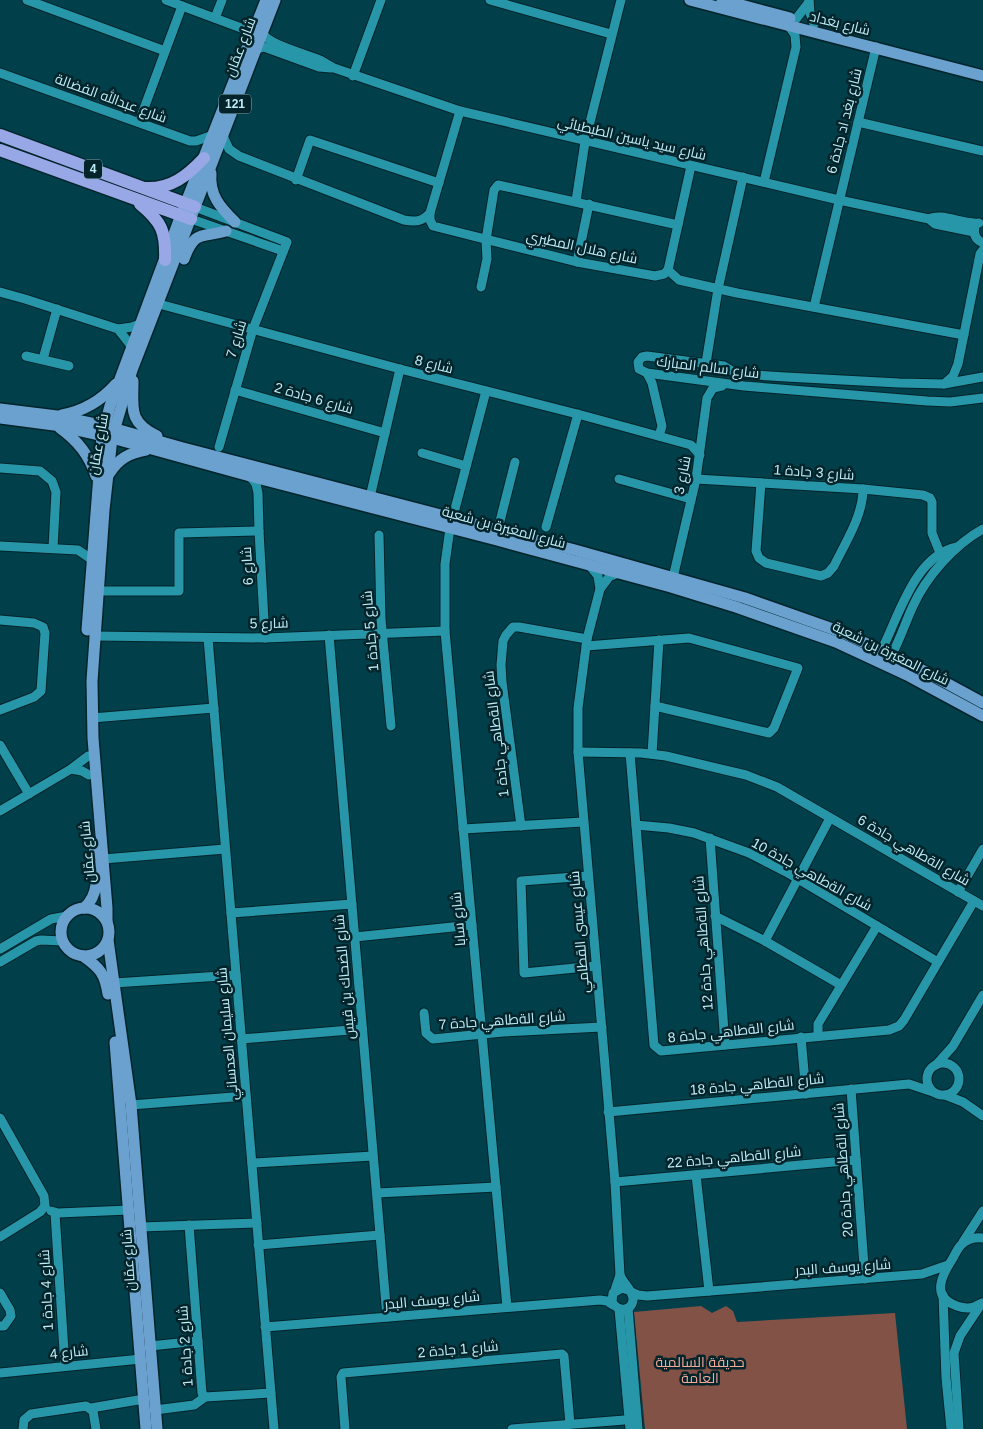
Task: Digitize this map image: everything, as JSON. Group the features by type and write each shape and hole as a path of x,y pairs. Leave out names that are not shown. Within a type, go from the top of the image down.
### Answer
{"highway":[{"name":"4","path":"0,135 130,196 188,211"},
{"name":"4","path":"0,150 143,188 188,211"},
{"path":"143,188 159,187 176,182 207,162"},
{"path":"130,196 153,215 160,226 165,242 165,260"}],"main road":[{"name":"شارع عمّان","path":"218,136 257,32 266,0"},
{"name":"شارع عمّان","path":"84,908 93,897 96,884 84,696 91,559 108,432 121,376 140,324 165,260 188,211 254,50 257,32 274,0"},
{"name":"شارع بغداد","path":"690,0 792,22"},
{"name":"شارع بغداد","path":"722,0 876,47 983,76"},
{"name":"شارع بغداد","path":"814,28 983,68"},
{"path":"207,162 214,198 222,209 238,224"},
{"name":"شارع عمّان","path":"108,432 159,304 188,211"},
{"path":"168,279 177,272 189,246 196,239 206,234 226,231"},
{"path":"132,370 132,404 138,422 150,432 184,448"},
{"path":"121,376 105,395 93,404 56,420 84,451 102,480 122,458 133,453 150,450"},
{"name":"شارع المغيرة بن شعبة","path":"0,409 184,448 370,497 590,566 672,583"},
{"name":"شارع المغيرة بن شعبة","path":"0,418 56,420"},
{"name":"شارع المغيرة بن شعبة","path":"108,432 150,450 274,482 451,522 498,529 672,583 884,657 952,686 983,703"},
{"name":"شارع عمّان","path":"102,480 92,718 107,921"},
{"name":"شارع المغيرة بن شعبة","path":"884,657 983,716"},
{"path":"107,921 95,910 84,908 74,910 67,916 62,925 62,941 73,953 83,956 94,955 108,940"},
{"name":"121","path":"107,921 109,927 108,940"},
{"name":"شارع عمّان","path":"108,940 131,1105 156,1429"},
{"name":"شارع عمّان","path":"83,956 96,966 106,981 115,1038 146,1429"}],"street":[{"path":"27,0 165,51"},
{"name":"شارع سيد ياسين الطبطبائي","path":"166,0 257,32 268,39 353,76 460,111 585,142 929,219 935,224 978,238"},
{"path":"215,18 222,0"},
{"path":"353,76 381,0"},
{"path":"490,0 612,34"},
{"path":"576,201 585,142 621,0"},
{"path":"764,182 796,47 792,22 809,1"},
{"path":"796,47 814,28 809,1"},
{"path":"139,122 182,6"},
{"name":"شارع سيد ياسين الطبطبائي","path":"254,50 264,47 319,67 334,68"},
{"name":"شارع بغد اد جادة 6","path":"814,307 876,47"},
{"name":"شارع عبدالله الفضالة","path":"0,73 179,137 196,141 218,136"},
{"path":"218,136 232,153 296,180 404,220 420,221 425,219 430,213 460,111"},
{"path":"858,122 983,151"},
{"path":"296,180 310,140 439,183"},
{"path":"691,166 668,270 679,280 964,335"},
{"path":"706,363 718,289 743,177"},
{"path":"481,287 487,258 486,240 494,190 498,185 678,225"},
{"path":"577,262 589,204"},
{"path":"188,211 238,224 236,229 239,236"},
{"path":"188,211 226,231 283,251"},
{"name":"شارع هلال المطيري","path":"430,213 431,224 435,227 577,262 655,276 664,274 668,270"},
{"name":"شارع سيد ياسين الطبطبائي","path":"929,219 937,216 966,223 981,221"},
{"path":"944,384 953,376 959,358 982,252 978,238 981,221"},
{"name":"شارع 7","path":"218,447 253,329 287,242 238,224"},
{"path":"0,292 25,298 118,329 132,328 140,324"},
{"name":"شارع 8","path":"159,304 659,436 690,445 700,455"},
{"path":"43,360 57,310"},
{"path":"118,329 132,347"},
{"path":"26,356 69,366"},
{"name":"شارع سالم المبارك","path":"979,378 944,384 758,375 732,372 724,366 644,356 640,359 638,366 642,372 732,385 927,401 950,402 983,398"},
{"path":"959,358 963,371 979,378"},
{"path":"370,497 400,369"},
{"path":"647,373 652,383 662,426 659,436"},
{"name":"شارع 3","path":"672,583 696,479 707,398 709,392 714,388 732,385"},
{"name":"شارع 6 جادة 2","path":"235,390 385,433"},
{"path":"451,522 486,391"},
{"path":"546,527 578,414"},
{"path":"422,453 466,466"},
{"path":"498,529 515,462"},
{"path":"0,468 40,471 52,481 56,492 53,548"},
{"name":"شارع 6","path":"250,476 256,484 258,493 265,638"},
{"path":"619,479 691,499"},
{"name":"شارع 3 جادة 1","path":"696,479 863,489 923,495 930,498 933,505 932,533 940,552"},
{"path":"258,493 265,486 274,482"},
{"path":"761,483 756,551 758,556 766,562 821,576 828,573 834,566 860,512 863,502 863,489"},
{"name":"شارع سابا","path":"451,522 445,564 445,631 507,1308"},
{"path":"884,657 918,595 931,576 957,547 983,529"},
{"path":"97,591 179,591 179,532 259,531"},
{"name":"شارع 5 جادة 1","path":"379,534 380,600 391,726"},
{"path":"78,550 93,542"},
{"path":"0,546 78,550 91,559"},
{"path":"884,657 910,589 940,552 957,547"},
{"path":"590,566 598,576 600,589"},
{"path":"600,589 609,577 618,573"},
{"name":"شارع عيسى القطامي","path":"600,589 587,642 578,708 578,752 615,1182 620,1275 614,1291"},
{"path":"0,620 38,623 43,627 45,633 41,691 34,697 0,710"},
{"name":"شارع الةطاهي جادة 1","path":"521,826 502,682 503,641 513,627 519,627 587,642"},
{"name":"شارع 5","path":"94,636 265,638 445,631"},
{"name":"شارع الضحاك بن قيس","path":"329,635 387,1317"},
{"name":"شارع سليمان العدساني","path":"208,638 274,1429"},
{"path":"587,642 694,639 798,668 774,728 769,733 655,706"},
{"path":"652,754 659,640"},
{"path":"92,718 214,708"},
{"path":"0,745 28,794"},
{"name":"شارع الةطاهي جادة 6","path":"578,752 652,754 754,777 777,787 983,906"},
{"name":"شارع الةطاهي جادة 8","path":"630,753 654,1045 658,1050 664,1052 896,1028 904,1020 974,901"},
{"path":"0,811 71,769 88,756"},
{"path":"71,769 82,771 89,775"},
{"path":"764,941 830,818"},
{"path":"463,829 584,822"},
{"name":"شارع الةطاهي جادة 10","path":"636,825 677,829 710,838 748,853 798,879 938,962"},
{"name":"شارع الةطاهي جادة 12","path":"710,838 725,1045"},
{"path":"103,859 225,849"},
{"path":"958,892 983,849"},
{"path":"588,876 521,881 524,972 596,966"},
{"path":"231,913 352,904"},
{"path":"0,949 51,919 67,916"},
{"path":"715,916 764,941 841,985"},
{"path":"354,936 472,925"},
{"path":"818,1036 818,1024 877,926"},
{"path":"0,962 36,941 62,941"},
{"path":"114,983 236,975"},
{"name":"شارع الةطاهي جادة 18","path":"909,1084 933,1068 953,1046 983,995"},
{"name":"شارع الةطاهي جادة 7","path":"424,1013 426,1033 431,1038 602,1027"},
{"path":"241,1038 362,1029"},
{"path":"801,1037 806,1094"},
{"path":"953,1046 955,1069 958,1077 957,1085 963,1102"},
{"path":"955,1069 944,1064 933,1068 927,1082 934,1092 963,1102 983,1116"},
{"name":"شارع الةطاهي جادة 18","path":"608,1112 909,1084 934,1092"},
{"path":"945,1095 952,1092 957,1085"},
{"name":"شارع الةطاهي جادة 20","path":"851,1089 865,1278"},
{"path":"131,1105 246,1096"},
{"path":"0,1118 44,1196 45,1206 40,1212 0,1237"},
{"path":"252,1163 373,1156"},
{"name":"شارع الةطاهي جادة 22","path":"615,1182 856,1160"},
{"path":"696,1174 709,1291"},
{"path":"376,1193 496,1187"},
{"path":"45,1206 55,1212 129,1210"},
{"path":"951,1429 946,1378 942,1278 948,1265 983,1211"},
{"name":"شارع 4 جادة 1","path":"55,1212 64,1366"},
{"path":"141,1226 257,1223"},
{"name":"شارع 2 جادة 1","path":"189,1225 202,1393 205,1397 271,1393"},
{"path":"258,1246 380,1235"},
{"path":"961,1245 973,1238 983,1238"},
{"name":"شارع يوسف البدر","path":"629,1291 647,1296 922,1274 948,1265"},
{"path":"922,1274 933,1280 950,1302 961,1307 972,1308 982,1302"},
{"name":"شارع عيسى القطامي","path":"620,1275 629,1291"},
{"path":"622,1288 629,1291 633,1298 623,1307 611,1299 614,1291 622,1288"},
{"name":"شارع يوسف البدر","path":"600,1300 614,1291"},
{"path":"0,1293 10,1310 10,1316 4,1326 0,1326"},
{"name":"شارع يوسف البدر","path":"265,1327 600,1300 623,1307 647,1296"},
{"path":"959,1429 954,1353 960,1336 982,1302"},
{"path":"623,1307 633,1419 638,1429"},
{"path":"150,1346 198,1341"},
{"name":"شارع 1 جادة 2","path":"345,1429 341,1377 343,1373 562,1354 564,1356 570,1424"},
{"name":"شارع 4","path":"0,1373 141,1359"},
{"path":"155,1410 194,1405 205,1397"},
{"path":"23,1429 24,1420 31,1414 86,1406 91,1408 144,1399"},
{"path":"91,1408 94,1411 96,1429"},
{"path":"512,1429 633,1419"},
{"path":"630,1429 633,1419"}],"green space":[{"name":"حديقة السالمية العامة","path":"701,1306 712,1313 726,1306 733,1311 737,1322 895,1313 907,1429 645,1429 634,1312"}]}
